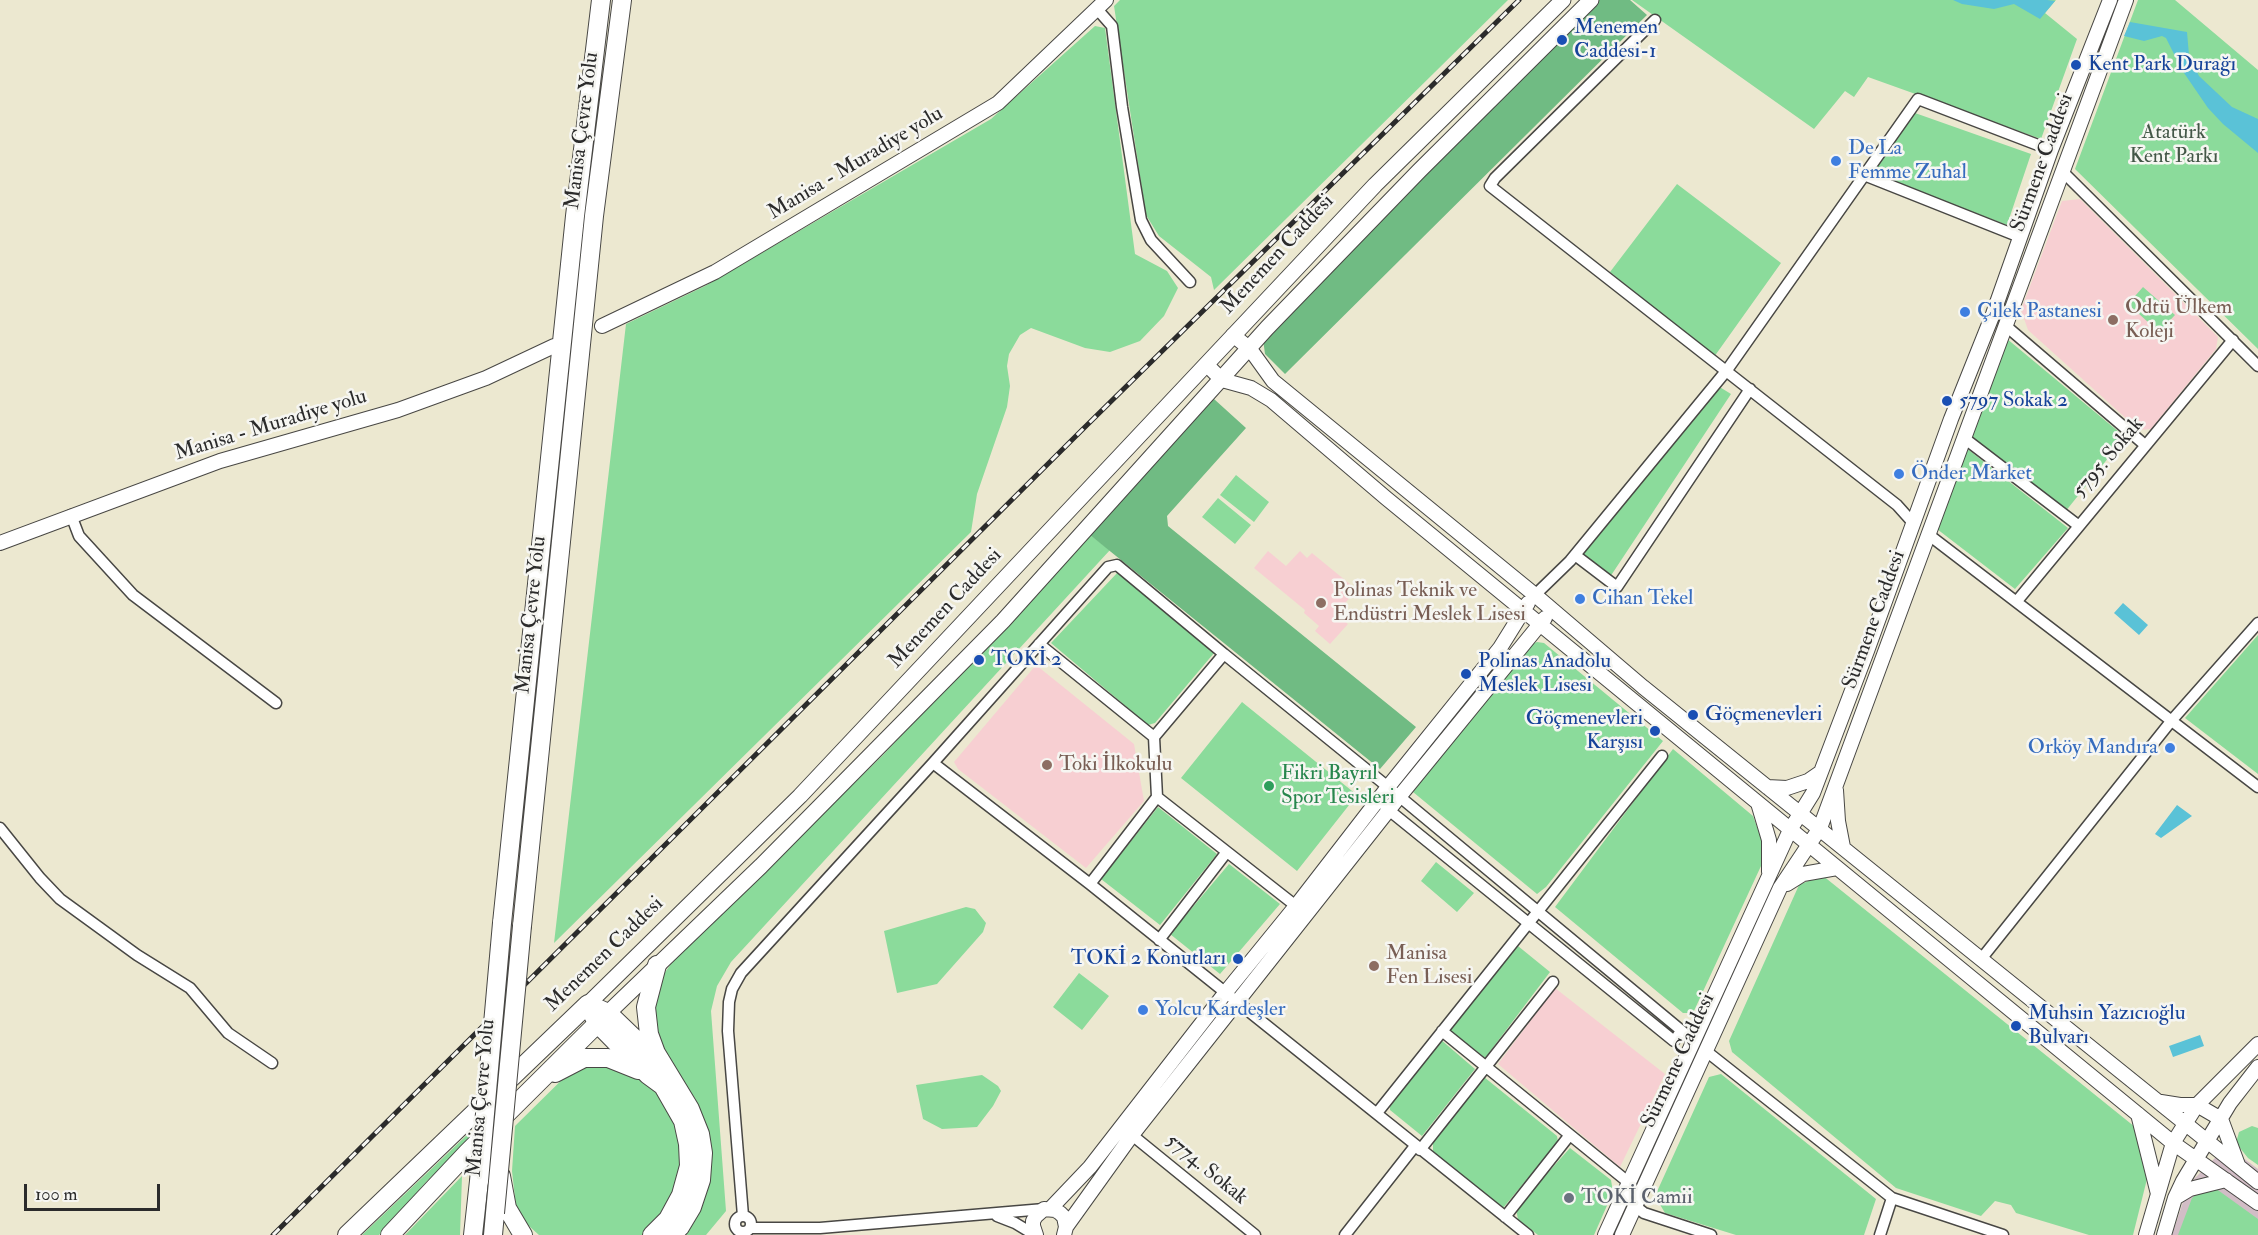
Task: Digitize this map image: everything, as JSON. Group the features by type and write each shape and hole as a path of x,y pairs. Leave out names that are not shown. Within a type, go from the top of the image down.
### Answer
{"highway":[{"name":"Manisa Çevre Yolu","path":"473,1235 502,923 575,216 600,0"},
{"name":"Manisa Çevre Yolu","path":"493,1235 594,216 622,0"},
{"path":"657,966 646,1007 649,1034 656,1053 690,1108 700,1134 703,1153 701,1180 692,1207 680,1227 672,1235"},
{"path":"588,1004 665,1067"},
{"name":"Menemen Caddesi","path":"347,1235 588,1004"},
{"path":"603,1018 648,1075"},
{"name":"Menemen Caddesi","path":"390,1235 603,1018"},
{"path":"531,1089 562,1068 584,1058 608,1058 648,1075 663,1086 684,1120 689,1166 681,1195 668,1219 652,1235"},
{"path":"499,1157 507,1208 523,1235"}],"main road":[{"name":"Menemen Caddesi","path":"588,1004 800,796 1375,185 1563,0"},
{"name":"Menemen Caddesi","path":"603,1018 761,866 1004,621 1267,328 1419,171 1591,0"},
{"name":"Sürmene Caddesi","path":"1605,1235 1790,830 1813,793 1951,419 1993,314 2051,150 2110,0"},
{"name":"Sürmene Caddesi","path":"1622,1235 1780,888 1820,828 2126,0"},
{"name":"Manisa - Muradiye yolu","path":"602,326 716,272 999,103 1101,5"},
{"path":"2099,26 2113,31"},
{"path":"2044,169 2062,173"},
{"path":"1993,314 2006,326"},
{"path":"1233,335 1250,349 1273,381 1552,609 1643,687 2258,1182"},
{"name":"Manisa - Muradiye yolu","path":"0,543 220,461 398,410 486,378 554,346"},
{"path":"1207,365 1222,380 1251,388 1271,400 1809,846 2173,1143 2258,1203"},
{"path":"1914,524 1929,535"},
{"path":"1035,1235 1033,1221 1036,1216 1047,1209 1090,1167 1500,648 1523,609 1535,595"},
{"path":"1064,1232 1132,1136 1399,797 1552,609"},
{"path":"1767,787 1787,788 1808,781 1821,772"},
{"path":"1836,782 1838,821 1843,847"},
{"path":"1757,801 1768,840 1769,877"},
{"path":"1780,888 1803,873 1837,868"},
{"path":"2146,1235 2173,1143 2198,1105 2258,1044"},
{"path":"2164,1235 2175,1198 2196,1159 2230,1103 2258,1067"},
{"path":"2211,1093 2230,1103"},
{"path":"2154,1100 2170,1104 2198,1105 2221,1119 2239,1167"},
{"path":"2138,1114 2158,1196"},
{"path":"2175,1198 2190,1189 2226,1180"},
{"path":"1047,1209 1055,1210 1064,1217 1064,1232"}],"street":[{"path":"1101,5 1112,26 1122,107 1141,220 1151,240 1190,282"},
{"path":"1655,20 1495,178 1490,186 1897,505 1914,524"},
{"path":"1535,595 1575,555 1727,370 1918,99 2051,150"},
{"path":"2062,173 2258,366"},
{"path":"1864,175 2020,237"},
{"path":"2006,326 2145,445"},
{"name":"5795. Sokak","path":"2017,601 2233,340"},
{"path":"1575,555 1617,587 1750,388"},
{"path":"1964,438 2079,526"},
{"path":"71,515 79,536 133,595 276,703"},
{"path":"1929,535 2258,787"},
{"path":"743,1216 728,1031 729,1002 732,989 741,973 1108,567 1116,565 1694,1041"},
{"path":"1982,958 2172,720 2258,623"},
{"path":"1039,644 1154,737"},
{"path":"1090,884 1156,797 1154,737 1224,654"},
{"path":"1377,1113 1662,756"},
{"path":"933,763 1090,884 1528,1235"},
{"path":"1156,797 1296,906"},
{"path":"1378,801 1674,1041 1681,1031"},
{"path":"0,828 40,879 60,899 137,955 190,988 228,1033 272,1063"},
{"path":"1160,940 1227,853"},
{"path":"1345,1235 1553,982"},
{"path":"1442,1031 1628,1182 1635,1206 1644,1214 1711,1235"},
{"path":"1706,1051 1892,1198 2003,1235"},
{"name":"5774. Sokak","path":"1132,1136 1255,1235"},
{"path":"1505,1217 1569,1136"},
{"path":"1880,1235 1892,1198"},
{"path":"743,1216 736,1220 736,1227 739,1232 745,1233 751,1228 820,1228 1047,1209"},
{"path":"993,1215 1015,1223 1035,1235"},
{"path":"743,1216 750,1219 751,1228"},
{"path":"725,1235 736,1227"}],"shaded area":[{"name":"Odtü Ülkem Koleji","path":"2080,199 2218,337 2216,349 2151,429 2139,430 2028,330 2021,310 2062,201"},
{"name":"Polinas Teknik ve Endüstri Meslek Lisesi","path":"1268,551 1286,566 1300,551 1307,558 1312,553 1351,585 1352,595 1336,614 1348,624 1330,644 1315,631 1319,626 1304,613 1305,610 1254,568"},
{"name":"Toki İlkokulu","path":"1036,665 1134,744 1144,801 1086,868 958,769 954,762"},
{"path":"1555,988 1665,1074 1620,1167 1498,1064"},
{"path":"2227,1146 2258,1169 2258,1235 2172,1235 2189,1184"}],"green space":[{"path":"1120,0 1508,0 1214,290 1211,277 1159,236 1146,215 1114,6"},
{"path":"1591,0 1630,0 1647,15 1285,374 1265,354 1263,339"},
{"path":"1632,0 2056,0 2045,13 2077,39 2041,139 1868,77 1854,97 1845,91 1814,129"},
{"name":"Atatürk Kent Parkı","path":"2138,0 2175,0 2258,70 2258,349 2075,169"},
{"path":"1095,26 1105,28 1135,254 1167,271 1178,288 1164,316 1140,341 1110,352 1085,348 1031,328 1020,335 1009,354 1007,366 1010,386 1007,407 977,494 971,532 554,943 626,324 705,286 991,119"},
{"path":"1915,113 2031,154 2007,225 1873,174 1870,169 1908,117"},
{"path":"1677,184 1781,263 1714,357 1610,272"},
{"path":"2143,287 2175,315 2159,332 2128,304"},
{"path":"2006,338 2125,437 2065,512 1971,440"},
{"path":"1718,386 1731,394 1610,577 1580,554"},
{"path":"1214,399 1246,428 1167,516 1168,526 1416,727 1380,769 1090,535"},
{"path":"1965,447 2068,528 2015,589 1937,529"},
{"path":"1236,475 1269,502 1254,522 1220,495"},
{"path":"1218,498 1251,525 1235,544 1202,517"},
{"path":"1090,535 1110,550 731,962 717,986 711,1011 726,1211 706,1235 682,1235 705,1125 695,1098 676,1074 650,1021 661,978 675,958 883,755"},
{"path":"1118,572 1214,653 1155,723 1148,725 1051,643"},
{"path":"2258,635 2258,774 2185,718"},
{"path":"1537,642 1544,643 1663,741 1546,887 1537,894 1413,792 1530,645"},
{"name":"Fikri Bayrıl Spor Tesisleri","path":"1242,702 1357,795 1297,871 1181,778"},
{"path":"1673,749 1753,816 1761,838 1761,866 1693,1013 1683,1013 1555,907"},
{"path":"1158,807 1217,854 1160,925 1101,879"},
{"path":"1436,862 1474,893 1457,912 1421,881"},
{"path":"1229,864 1280,904 1220,974 1170,934"},
{"path":"1822,875 2135,1127 2147,1179 2133,1235 2089,1235 2016,1213 2011,1205 1995,1201 1981,1216 1896,1188 1732,1052 1729,1041 1799,885"},
{"path":"966,907 975,909 986,923 983,932 937,984 897,993 884,931"},
{"path":"1518,946 1550,972 1485,1058 1450,1030"},
{"path":"1079,973 1109,996 1082,1030 1053,1007"},
{"path":"1440,1039 1475,1069 1422,1136 1390,1110 1390,1103"},
{"path":"584,1058 663,1086 689,1166 652,1235 539,1235 520,1218 516,1207 512,1171 515,1126"},
{"path":"1721,1074 1876,1199 1864,1235 1736,1235 1665,1213 1655,1196 1709,1077"},
{"path":"982,1075 998,1086 1001,1091 977,1127 942,1129 923,1119 916,1085"},
{"path":"1484,1077 1557,1136 1558,1142 1503,1208 1433,1154 1433,1139"},
{"path":"2252,1126 2258,1128 2258,1165 2248,1158 2236,1143 2239,1132"},
{"path":"468,1134 472,1139 427,1181 379,1235 362,1235"},
{"path":"1570,1148 1611,1180 1613,1192 1594,1235 1538,1235 1518,1220 1516,1208"},
{"path":"462,1176 460,1235 405,1235"},
{"path":"2215,1188 2258,1219 2258,1235 2178,1235 2192,1198 2203,1189"}],"water":[{"path":"1953,0 2055,1 2040,19 2014,4 1994,9 1962,4"},
{"path":"2130,22 2187,32 2189,55 2199,76 2232,107 2258,119 2258,153 2223,124 2208,108 2182,70 2166,38 2162,36 2144,41 2124,36"},
{"path":"2123,603 2148,625 2139,635 2114,613"},
{"path":"2177,805 2192,816 2161,838 2155,834"},
{"path":"2200,1035 2204,1046 2173,1057 2169,1046"}],"railway":[{"path":"273,1235 1085,427 1519,0"}],"place":[{"name":"Menemen Caddesi-1","path":"1562,40"},
{"name":"Kent Park Durağı","path":"2076,65"},
{"name":"De La Femme Zuhal","path":"1836,161"},
{"name":"Çilek Pastanesi","path":"1965,312"},
{"name":"Odtü Ülkem Koleji","path":"2113,320"},
{"name":"5797 Sokak 2","path":"1947,401"},
{"name":"Önder Market","path":"1899,474"},
{"name":"Cihan Tekel","path":"1580,599"},
{"name":"Polinas Teknik ve Endüstri Meslek Lisesi","path":"1321,603"},
{"name":"TOKİ 2","path":"979,660"},
{"name":"Polinas Anadolu Meslek Lisesi","path":"1466,674"},
{"name":"Göçmenevleri","path":"1693,715"},
{"name":"Göçmenevleri Karşısı","path":"1655,731"},
{"name":"Orköy Mandıra","path":"2170,748"},
{"name":"Toki İlkokulu","path":"1047,765"},
{"name":"Fikri Bayrıl Spor Tesisleri","path":"1269,786"},
{"name":"TOKİ 2 Konutları","path":"1238,959"},
{"name":"Manisa Fen Lisesi","path":"1374,966"},
{"name":"Yolcu Kardeşler","path":"1143,1010"},
{"name":"Muhsin Yazıcıoğlu Bulvarı","path":"2016,1026"},
{"name":"TOKİ Camii","path":"1569,1198"}]}
